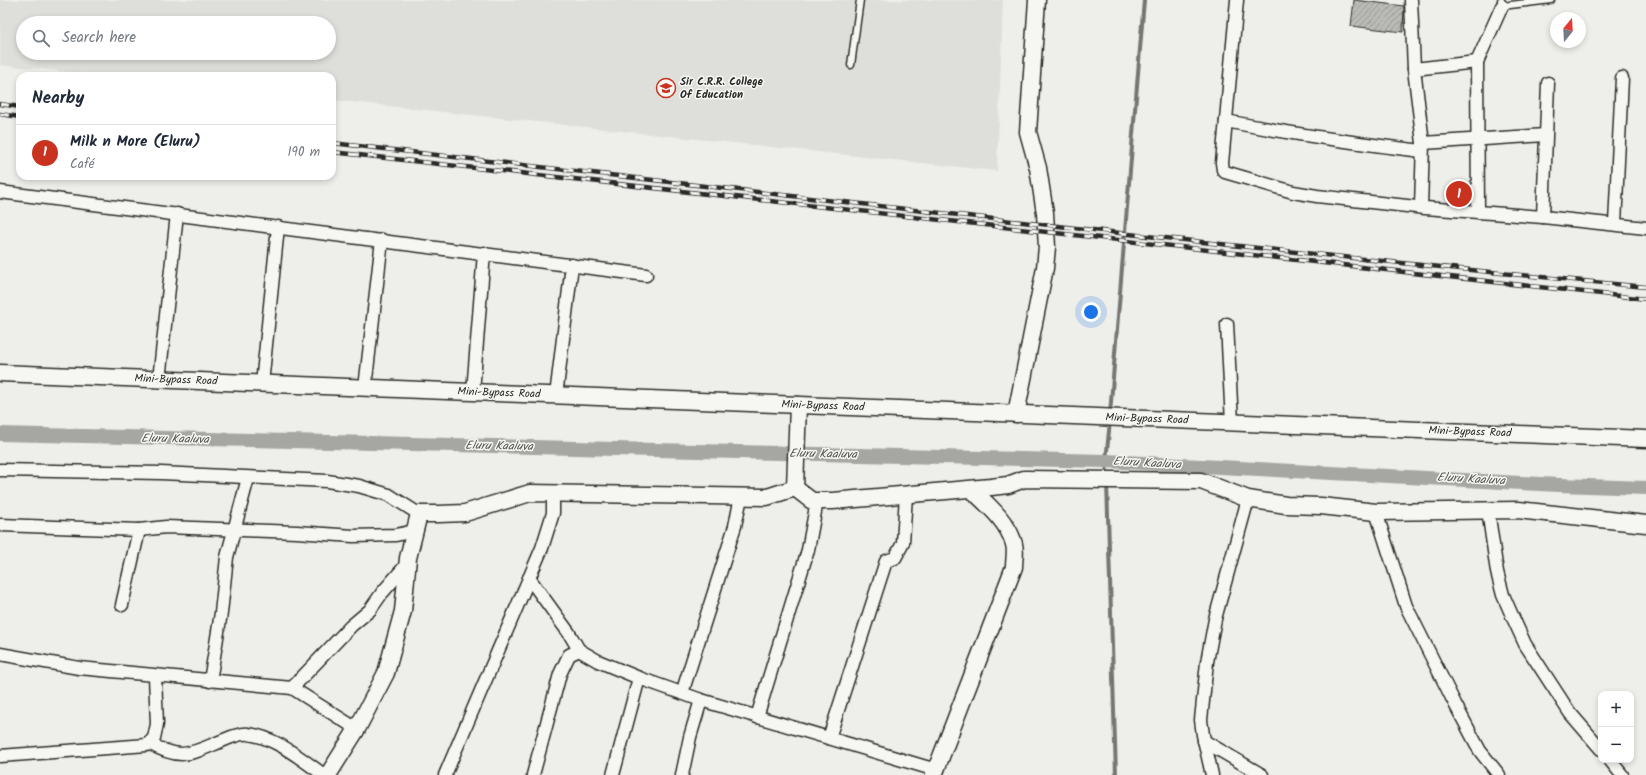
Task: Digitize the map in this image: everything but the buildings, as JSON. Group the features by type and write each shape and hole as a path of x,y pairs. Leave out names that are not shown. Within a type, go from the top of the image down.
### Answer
{"street":[{"path":"1019,414 1047,247 1045,212 1041,187 1028,132 1037,0"},
{"path":"1237,0 1222,163 1222,170 1225,172 1293,192 1421,207 1615,224 1644,225"},
{"path":"1411,0 1414,69 1422,147 1421,207"},
{"path":"1478,212 1479,139 1477,62 1502,3"},
{"path":"1414,69 1477,62"},
{"path":"1615,224 1622,78"},
{"path":"1543,217 1548,83"},
{"path":"1226,121 1326,139 1422,147 1479,139 1545,135"},
{"path":"0,192 646,275"},
{"path":"159,380 177,214"},
{"path":"262,384 278,227"},
{"path":"365,388 382,240"},
{"path":"473,392 484,253"},
{"path":"556,396 572,265"},
{"path":"1227,324 1232,423"},
{"name":"Mini-Bypass Road","path":"0,373 1646,439"},
{"path":"795,488 798,405"},
{"path":"0,470 161,473 327,481 359,486 389,495 419,514 465,513 530,492 767,497 795,488"},
{"path":"210,680 221,613 227,557 248,478"},
{"path":"795,488 812,501 817,501 906,495 964,489 972,490 1008,485 1024,479 1201,481 1248,499 1286,505 1321,506 1376,512 1518,510 1646,524"},
{"path":"529,578 569,633 579,650 598,661 639,678 701,700 935,772 1014,567 1014,545 1004,525 993,509 972,490"},
{"path":"445,775 542,548 553,513 553,493"},
{"path":"828,738 886,561 895,558 902,543 906,495"},
{"path":"682,693 735,526 741,497"},
{"path":"1212,775 1201,720 1211,637 1248,499"},
{"path":"757,717 808,550 817,501"},
{"path":"1488,510 1497,572 1503,595 1525,644 1570,713 1598,746"},
{"path":"1376,512 1406,606 1480,751 1499,775"},
{"path":"328,775 357,729 386,673 403,611 408,563 419,514"},
{"path":"0,525 139,530 166,527 298,532 353,536 396,535 414,531"},
{"path":"122,605 139,530"},
{"path":"292,688 351,626 370,610 382,592 408,563"},
{"path":"532,775 560,674 569,655 579,650"},
{"path":"0,654 79,668 292,688 357,729"},
{"path":"0,756 147,746 154,738 156,724 155,676"},
{"path":"613,775 639,678"},
{"path":"682,775 690,737 701,700"},
{"path":"149,743 164,752 190,754 230,737 247,734 254,735 282,747 324,775"},
{"path":"1204,741 1262,775"},
{"path":"1612,763 1622,775"}],"lane":[{"path":"851,65 860,0"},
{"path":"1502,3 1551,0"}],"shaded area":[{"name":"Sir C.R.R. College Of Education","path":"0,0 1003,0 997,171 336,100 336,72 69,72 0,65"}],"waterway":[{"path":"1110,414 1144,0"},
{"path":"1107,476 1106,461 1110,421"},
{"name":"Eluru Kaaluva","path":"0,434 1106,461 1559,485 1646,488"},
{"path":"1107,483 1116,775"}],"railway":[{"path":"0,104 16,106"},
{"path":"0,114 16,116"},
{"path":"336,143 1153,237 1646,287"},
{"path":"336,152 1646,299"}],"place":[{"name":"Sir C.R.R. College Of Education","path":"666,88"},
{"name":"Milk n More (Eluru)","path":"1459,194"}]}
